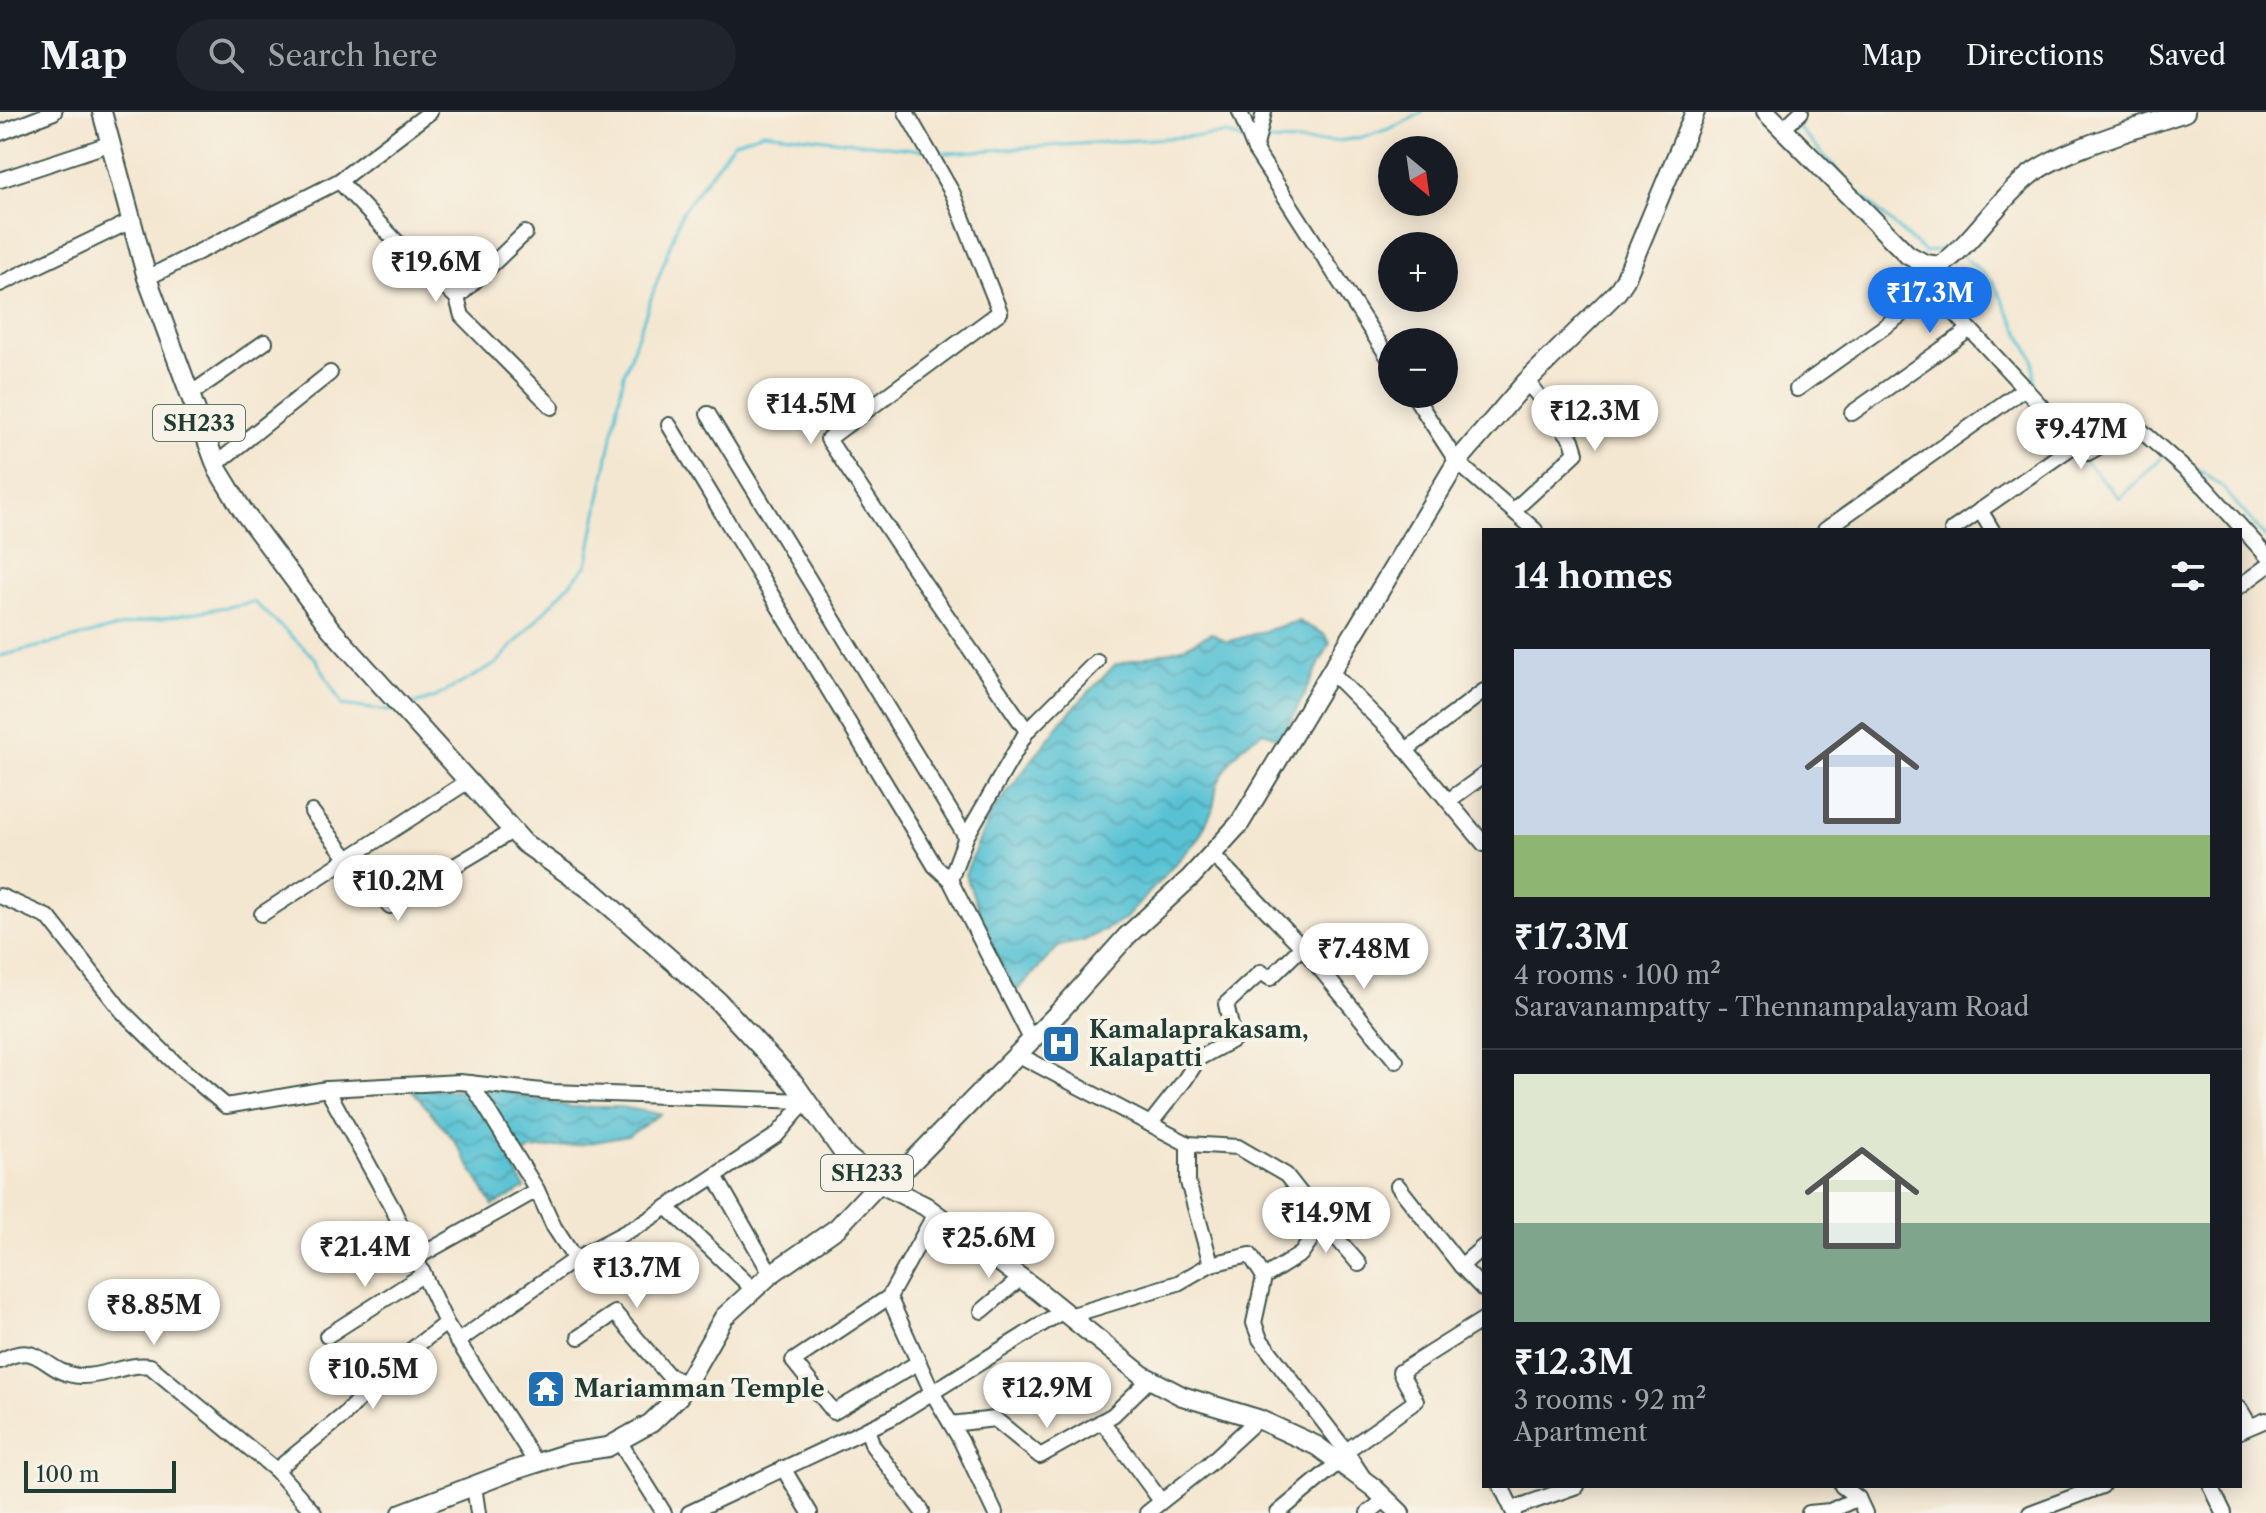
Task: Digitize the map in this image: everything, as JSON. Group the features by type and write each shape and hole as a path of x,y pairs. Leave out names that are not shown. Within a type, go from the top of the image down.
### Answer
{"main road":[{"name":"SH233","path":"102,112 147,278 216,464 243,511 330,628 467,782 524,843 595,893 718,1001 794,1083 844,1154 879,1183 935,1214 1150,1379 1182,1396 1258,1419 1342,1456 1400,1513"},
{"path":"402,1513 536,1463 568,1453 608,1447 651,1423 679,1396 724,1317 771,1274 837,1228 879,1183 908,1166 1025,1048 1127,936 1191,877 1240,823 1457,462 1527,381 1617,292 1625,280 1695,112"},
{"path":"1766,112 1792,120 1908,255 1925,264 1940,266 1958,252 2026,177 2064,156 2185,112"}],"street":[{"path":"0,133 54,112"},
{"path":"147,278 339,181 430,112"},
{"path":"906,112 953,194 1000,312 828,439 1027,731"},
{"path":"1242,115 1255,149 1378,341"},
{"path":"1255,149 1263,115"},
{"path":"0,180 109,144"},
{"path":"339,181 394,239 457,298 462,316 552,407"},
{"path":"0,284 131,221"},
{"path":"457,298 525,233"},
{"path":"1925,264 1930,286 2031,395 2073,447 2088,453 2136,426 2205,487 2242,528"},
{"path":"1797,389 1905,312 1930,286"},
{"path":"1852,413 1969,330"},
{"path":"189,395 265,342"},
{"path":"216,464 330,373"},
{"path":"1514,510 1576,453 1572,440 1527,381"},
{"path":"1828,528 2031,395"},
{"path":"1422,408 1457,462 1533,528"},
{"path":"708,414 966,837"},
{"path":"669,425 935,866 950,880 1025,1048 1188,1144 1238,1147 1286,1175 1359,1264"},
{"path":"1955,528 2073,447"},
{"path":"1980,510 1991,528"},
{"path":"2242,528 2266,555"},
{"path":"2242,585 2266,567"},
{"path":"950,880 966,837 1027,731 1097,661"},
{"path":"1331,672 1406,750 1482,842"},
{"path":"1406,750 1482,693"},
{"path":"1448,801 1482,776"},
{"path":"262,914 467,782"},
{"path":"312,812 390,906 513,830"},
{"path":"1212,854 1302,947 1396,1061"},
{"path":"0,896 49,918 122,1011 175,1063 226,1106 327,1089 471,1083 551,1092 806,1101"},
{"path":"1150,1124 1199,1058 1234,1039 1226,1004 1261,972 1270,978 1302,947"},
{"path":"471,1083 575,1259"},
{"path":"327,1089 393,1209 446,1323 536,1463"},
{"path":"457,1342 575,1259 667,1207 777,1135 806,1101"},
{"path":"1188,1144 1188,1182 1211,1264"},
{"path":"715,1176 771,1274"},
{"path":"1398,1186 1461,1266 1482,1286"},
{"path":"416,1258 537,1190"},
{"path":"667,1207 754,1290"},
{"path":"919,1362 834,1412 793,1361 889,1297 935,1214"},
{"path":"1264,1277 1301,1254 1323,1222"},
{"path":"1461,1266 1482,1248"},
{"path":"689,1513 867,1429 1066,1313 1178,1283 1211,1264 1250,1255 1264,1277 1254,1323 1260,1339 1342,1456"},
{"path":"327,1336 424,1274"},
{"path":"982,1311 1021,1278"},
{"path":"889,1297 932,1392 995,1513"},
{"path":"579,1337 615,1313 668,1375 686,1384"},
{"path":"1278,1513 1342,1456 1416,1401 1400,1372 1482,1320"},
{"path":"276,1470 344,1415 388,1368 446,1323"},
{"path":"0,1361 14,1353 31,1352 58,1371 82,1376 138,1365 150,1366 276,1470 314,1513"},
{"path":"951,1424 995,1419 1040,1456 1113,1415 1150,1379"},
{"path":"1147,1513 1209,1464 1258,1419"},
{"path":"2245,1428 2266,1420"},
{"path":"1102,1421 1161,1501"},
{"path":"867,1429 873,1446 922,1511"},
{"path":"619,1441 664,1513"},
{"path":"783,1468 810,1513"},
{"path":"474,1486 478,1513"},
{"path":"1502,1488 1513,1511 1572,1488"},
{"path":"1845,1488 1858,1498 1865,1513"},
{"path":"2030,1513 2097,1488"},
{"path":"2212,1488 2224,1513"},
{"path":"1809,1513 1830,1511 1858,1498"},
{"path":"1368,1513 1386,1499"}],"water":[{"path":"1298,621 1324,634 1330,642 1280,738 1263,732 1232,758 1217,784 1213,809 1198,839 1124,920 1083,941 1059,946 1015,993 993,947 965,874 990,815 1065,717 1115,665 1182,648 1212,633 1227,642"},
{"path":"411,1089 502,1091 570,1107 620,1107 661,1114 628,1136 530,1150 512,1164 525,1188 493,1206 455,1141"}],"waterway":[{"path":"1264,141 1327,142 1364,137 1422,112"},
{"path":"1796,125 1853,187"},
{"path":"408,706 434,698 496,664 587,565 624,374 682,212 734,142 764,132 922,150"},
{"path":"934,152 1227,134 1244,140"},
{"path":"1861,195 1924,252 1951,248"},
{"path":"1964,257 1993,282 2033,358 2035,393"},
{"path":"2033,405 2032,409 2055,432"},
{"path":"2078,454 2120,498 2162,457"},
{"path":"2180,456 2222,487 2266,538"},
{"path":"0,656 135,623 254,602 316,659 342,705 393,710"}],"place":[{"name":"Kamalaprakasam, Kalapatti","path":"1061,1044"},
{"name":"Mariamman Temple","path":"546,1389"}]}
